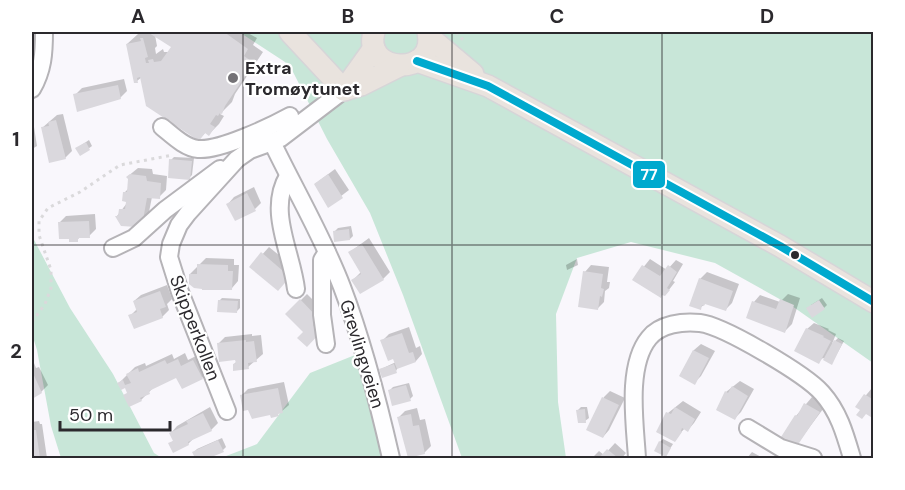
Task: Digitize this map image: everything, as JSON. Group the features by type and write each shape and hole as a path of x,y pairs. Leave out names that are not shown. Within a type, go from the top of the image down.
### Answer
{"main road":[{"path":"290,32 344,90"},
{"path":"344,90 408,64 426,51 429,34"},
{"path":"429,34 488,86 780,246 873,302"},
{"path":"344,90 372,37"},
{"path":"372,37 382,59 488,86"}],"street":[{"path":"32,89 41,72 44,57 44,32"},
{"path":"272,142 326,106 344,90"},
{"path":"162,128 197,150 215,147 261,131 290,116"},
{"name":"Skipperkollen","path":"113,248 134,238 206,178 250,150 272,142"},
{"name":"Grevlingveien","path":"272,142 342,287 361,346 391,459"},
{"name":"Skipperkollen","path":"227,411 180,292 169,257 171,244 179,225 237,159"},
{"path":"288,176 280,196 282,225 296,289"},
{"name":"Grevlingveien","path":"327,252 322,260 322,315 327,344"},
{"path":"637,459 635,383 642,348 650,336 660,329 672,324 698,323 713,327 792,368 820,391 836,411 852,459"},
{"path":"748,428 781,448 813,459"}],"path":[{"path":"32,322 45,304 51,288 51,270 39,235 39,221 48,208 80,192 120,165 197,150"}],"green space":[{"path":"239,32 873,32 873,363 792,306 715,263 631,242 577,258 556,314 558,402 566,458 462,458 403,295 370,213 327,139 292,70 285,62"},
{"path":"32,236 70,308 113,374 154,453 162,458 61,458 51,426 32,334"},
{"path":"355,355 382,411 390,458 221,458 257,444 310,373"}],"building":[{"path":"150,32 224,32 248,49 244,56 254,63 222,114 216,115 210,124 215,127 209,136 205,133 199,141 146,106 140,77 137,78 138,83 134,83 126,44 141,41 140,38 143,38 148,57 145,58 146,63 153,59 154,62 161,61 171,47"},
{"path":"118,85 121,99 77,112 73,94"},
{"path":"56,120 66,159 49,163 41,127 49,126 48,122"},
{"path":"86,142 90,150 80,156 75,148"},
{"path":"169,159 192,161 190,180 168,178"},
{"path":"130,174 146,176 147,181 161,183 160,199 147,198 143,220 137,227 121,226 115,216 118,216 119,209 125,209 126,202 122,201 123,192 127,192 128,179 126,177"},
{"path":"328,174 343,198 328,208 314,184"},
{"path":"247,193 256,211 235,221 226,204"},
{"path":"89,221 90,238 78,238 78,242 59,239 58,222"},
{"path":"349,229 350,240 334,242 333,231"},
{"path":"362,244 384,280 360,294 351,280 361,274 348,252"},
{"path":"261,252 290,277 278,291 249,267"},
{"path":"197,264 228,265 228,271 233,271 232,290 194,288 189,284 189,274 197,274"},
{"path":"642,265 660,276 668,265 677,272 665,296 662,295 661,298 632,280"},
{"path":"583,271 603,274 601,288 604,289 602,297 600,296 598,310 578,307"},
{"path":"699,278 733,291 726,311 705,304 702,305 701,310 689,306"},
{"path":"160,291 166,307 160,309 163,318 134,329 128,315 137,312 133,301"},
{"path":"300,299 319,319 313,325 320,333 307,347 297,338 303,332 285,314"},
{"path":"780,299 794,305 785,333 746,318 752,301 776,309"},
{"path":"218,300 238,301 237,313 217,312"},
{"path":"819,300 825,309 812,318 806,308"},
{"path":"806,328 831,341 819,364 794,351"},
{"path":"402,333 409,353 413,352 416,362 397,369 393,359 388,361 380,340"},
{"path":"246,340 246,342 254,341 257,362 248,363 249,369 233,371 235,360 219,362 217,343"},
{"path":"834,340 842,344 832,365 823,360"},
{"path":"693,350 709,358 695,385 679,376"},
{"path":"178,359 181,366 193,360 203,379 182,389 176,378 149,391 150,394 140,398 142,401 129,407 123,395 127,393 125,388 121,390 117,383 123,380 125,385 131,383 126,374 138,368 139,372 165,360 167,364"},
{"path":"394,364 397,373 382,378 379,369"},
{"path":"32,371 42,393 32,399"},
{"path":"406,385 411,401 392,406 388,390"},
{"path":"732,386 748,396 735,420 716,410 725,391 728,393"},
{"path":"278,388 283,413 278,414 279,416 271,418 270,415 252,419 248,410 243,411 240,395"},
{"path":"864,394 874,400 874,419 866,414 862,419 856,415 860,410 855,407"},
{"path":"602,397 619,405 603,438 586,430"},
{"path":"804,403 820,412 797,446 781,437"},
{"path":"675,407 695,419 688,432 682,428 675,442 656,432 666,412 671,414"},
{"path":"585,409 586,423 578,423 576,410"},
{"path":"203,413 212,431 188,442 189,445 173,453 168,443 173,441 169,433 188,424 186,421"},
{"path":"411,414 413,426 419,425 425,454 408,458 397,417"},
{"path":"32,430 36,430 40,458 32,458"},
{"path":"218,440 224,452 209,458 195,458 192,452"},
{"path":"659,441 671,448 666,457 654,451"},
{"path":"607,449 618,458 599,458"}],"transit line":[{"name":"77","path":"417,61 488,86 780,246 874,302"}],"place":[{"name":"Extra Tromøytunet","path":"233,78"}]}
